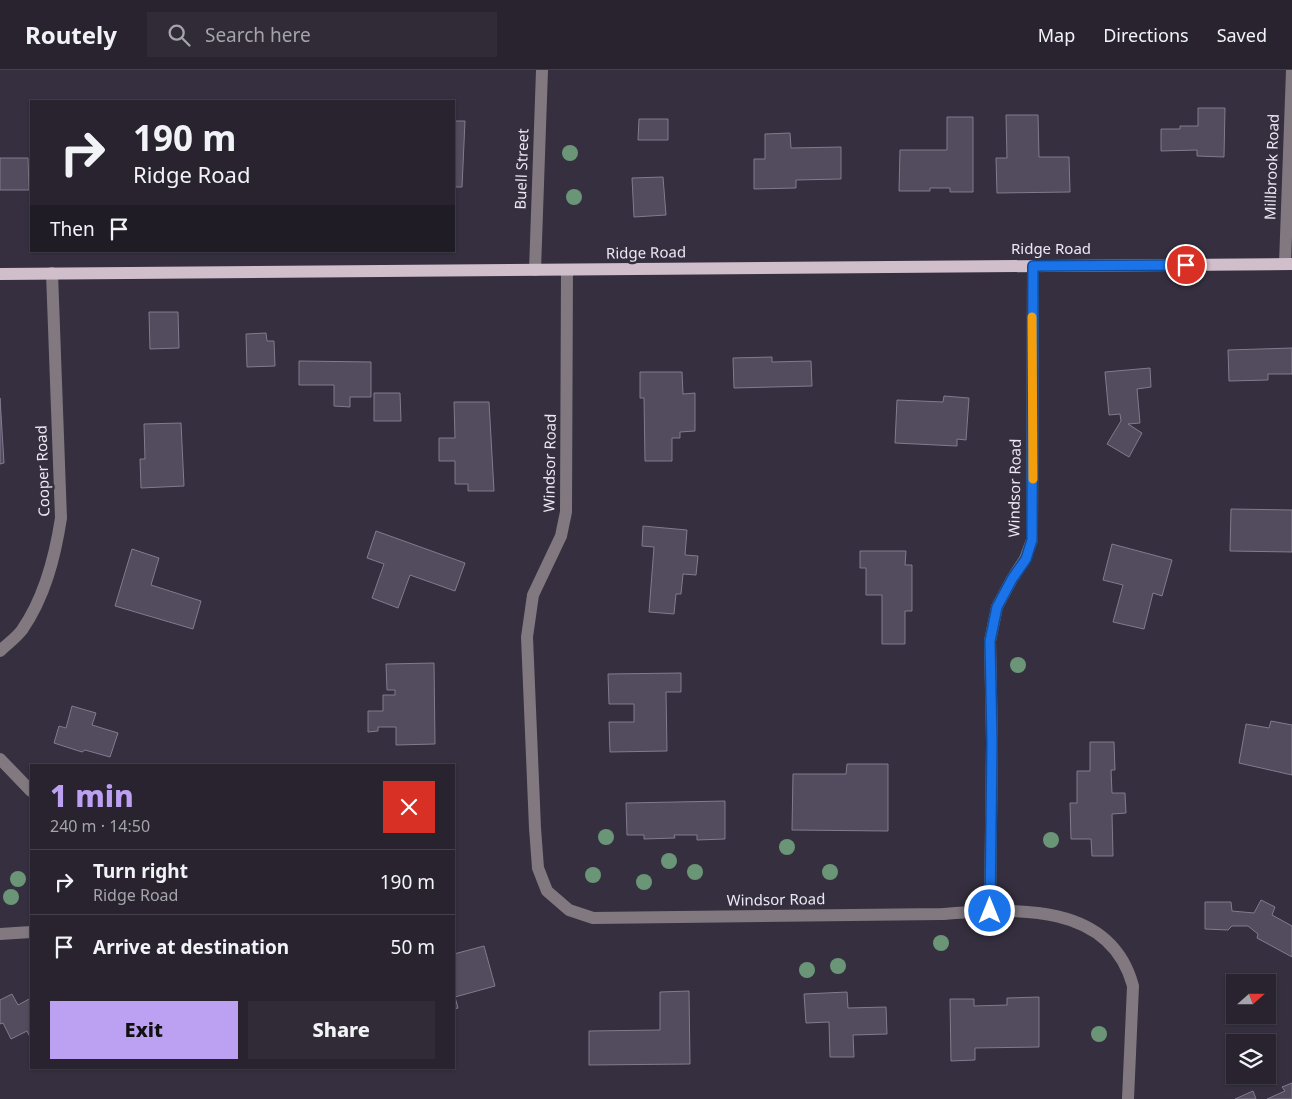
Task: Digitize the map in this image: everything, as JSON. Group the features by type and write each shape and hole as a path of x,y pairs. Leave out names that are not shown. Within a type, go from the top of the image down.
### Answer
{"main road":[{"name":"Ridge Road","path":"0,274 1289,264"}],"street":[{"name":"Buell Street","path":"535,270 542,70"},
{"name":"Millbrook Road","path":"1289,264 1292,70"},
{"name":"Windsor Road","path":"567,270 566,512 561,536 534,595 527,637 538,868 547,891 568,910 593,918 942,914 990,911 992,742 990,641 997,607 1012,579 1026,559 1032,540 1033,266"},
{"name":"Cooper Road","path":"0,651 21,631 34,610 56,552 61,518 52,273"},
{"path":"0,759 30,790"},
{"path":"990,911 1058,915 1084,924 1106,940 1118,953 1129,971 1133,986 1128,1099"},
{"path":"0,934 30,932"}],"building":[{"path":"1198,108 1225,108 1224,157 1197,156 1197,150 1161,151 1161,129 1180,129 1180,126 1198,126"},
{"path":"1006,115 1038,115 1039,157 1069,157 1070,192 997,193 996,158 1007,158"},
{"path":"947,117 973,117 973,192 950,192 950,188 930,188 930,191 899,191 900,150 947,150"},
{"path":"639,119 668,119 668,140 638,140"},
{"path":"455,121 465,121 462,187 455,187"},
{"path":"790,133 791,148 841,147 841,179 796,180 796,188 754,189 754,159 765,159 765,134"},
{"path":"0,158 28,158 29,190 0,190"},
{"path":"663,177 666,215 634,217 632,178"},
{"path":"149,312 178,312 179,348 150,349"},
{"path":"266,333 267,341 274,341 275,366 247,367 246,334"},
{"path":"1292,348 1292,374 1268,374 1268,380 1229,381 1228,350"},
{"path":"772,357 772,362 811,361 812,386 734,388 733,358"},
{"path":"299,361 371,362 371,397 350,397 350,407 334,406 334,385 299,385"},
{"path":"1150,368 1151,387 1137,389 1140,423 1128,424 1142,433 1129,457 1107,444 1121,421 1120,414 1109,415 1105,372"},
{"path":"640,372 682,372 683,394 695,393 695,431 680,432 680,438 672,438 672,461 645,461 644,398 640,398"},
{"path":"374,393 400,393 401,421 374,421"},
{"path":"944,396 969,398 966,440 957,439 957,446 895,443 897,400 943,402"},
{"path":"0,398 4,463 0,464"},
{"path":"454,402 489,402 494,491 468,491 468,484 455,484 455,461 439,461 439,438 455,438"},
{"path":"181,423 184,486 141,488 140,459 145,459 144,424"},
{"path":"1231,509 1292,510 1292,552 1230,551"},
{"path":"643,526 687,530 685,555 698,556 696,575 683,574 681,594 676,594 674,614 649,612 654,547 642,546"},
{"path":"376,531 465,563 455,591 410,575 398,608 372,598 384,564 367,558"},
{"path":"1112,544 1172,560 1162,596 1153,593 1144,629 1113,622 1123,585 1103,580"},
{"path":"132,549 159,558 151,585 201,601 193,629 115,606"},
{"path":"860,551 906,551 905,565 912,565 912,611 905,611 905,644 882,644 882,595 866,595 866,568 860,568"},
{"path":"434,663 435,744 396,745 396,727 378,727 378,731 368,732 368,711 383,711 383,695 395,695 395,690 387,690 386,664"},
{"path":"681,673 681,692 666,692 667,751 610,752 609,722 634,722 634,704 609,704 608,674"},
{"path":"72,706 96,713 92,725 118,733 110,757 85,750 82,752 54,743 59,726 66,728"},
{"path":"1271,721 1292,725 1292,775 1239,763 1246,724 1269,728"},
{"path":"1090,742 1114,742 1115,770 1111,770 1112,793 1125,793 1126,813 1112,814 1113,856 1092,856 1091,839 1071,839 1070,803 1077,803 1077,771 1090,771"},
{"path":"847,764 888,764 888,831 792,830 793,774 846,774"},
{"path":"725,801 725,839 697,840 697,835 674,835 675,838 644,839 644,835 627,835 626,803"},
{"path":"1261,900 1275,907 1272,915 1292,926 1292,957 1257,938 1258,934 1248,926 1232,926 1228,930 1205,929 1205,902 1231,902 1232,911 1254,913"},
{"path":"484,946 495,986 455,997 455,954"},
{"path":"689,991 690,1064 589,1065 589,1031 660,1030 660,992"},
{"path":"847,992 848,1008 886,1007 887,1034 853,1035 854,1057 830,1057 829,1022 806,1023 804,994"},
{"path":"12,994 18,1005 30,999 30,1037 27,1031 11,1039 3,1023 0,1024 0,1000"},
{"path":"455,997 458,1008 455,1009"},
{"path":"1039,997 1039,1047 975,1048 975,1060 951,1061 950,999 974,999 974,1006 1007,1005 1007,998"},
{"path":"1292,1083 1292,1099 1267,1099 1285,1091 1282,1087"},
{"path":"1253,1091 1256,1099 1235,1099"}],"slow traffic":[{"path":"1032,317 1033,479"}],"route":[{"path":"990,911 992,742 990,641 997,607 1012,579 1026,559 1032,540 1034,493 1032,398 1033,266 1186,265"}]}
